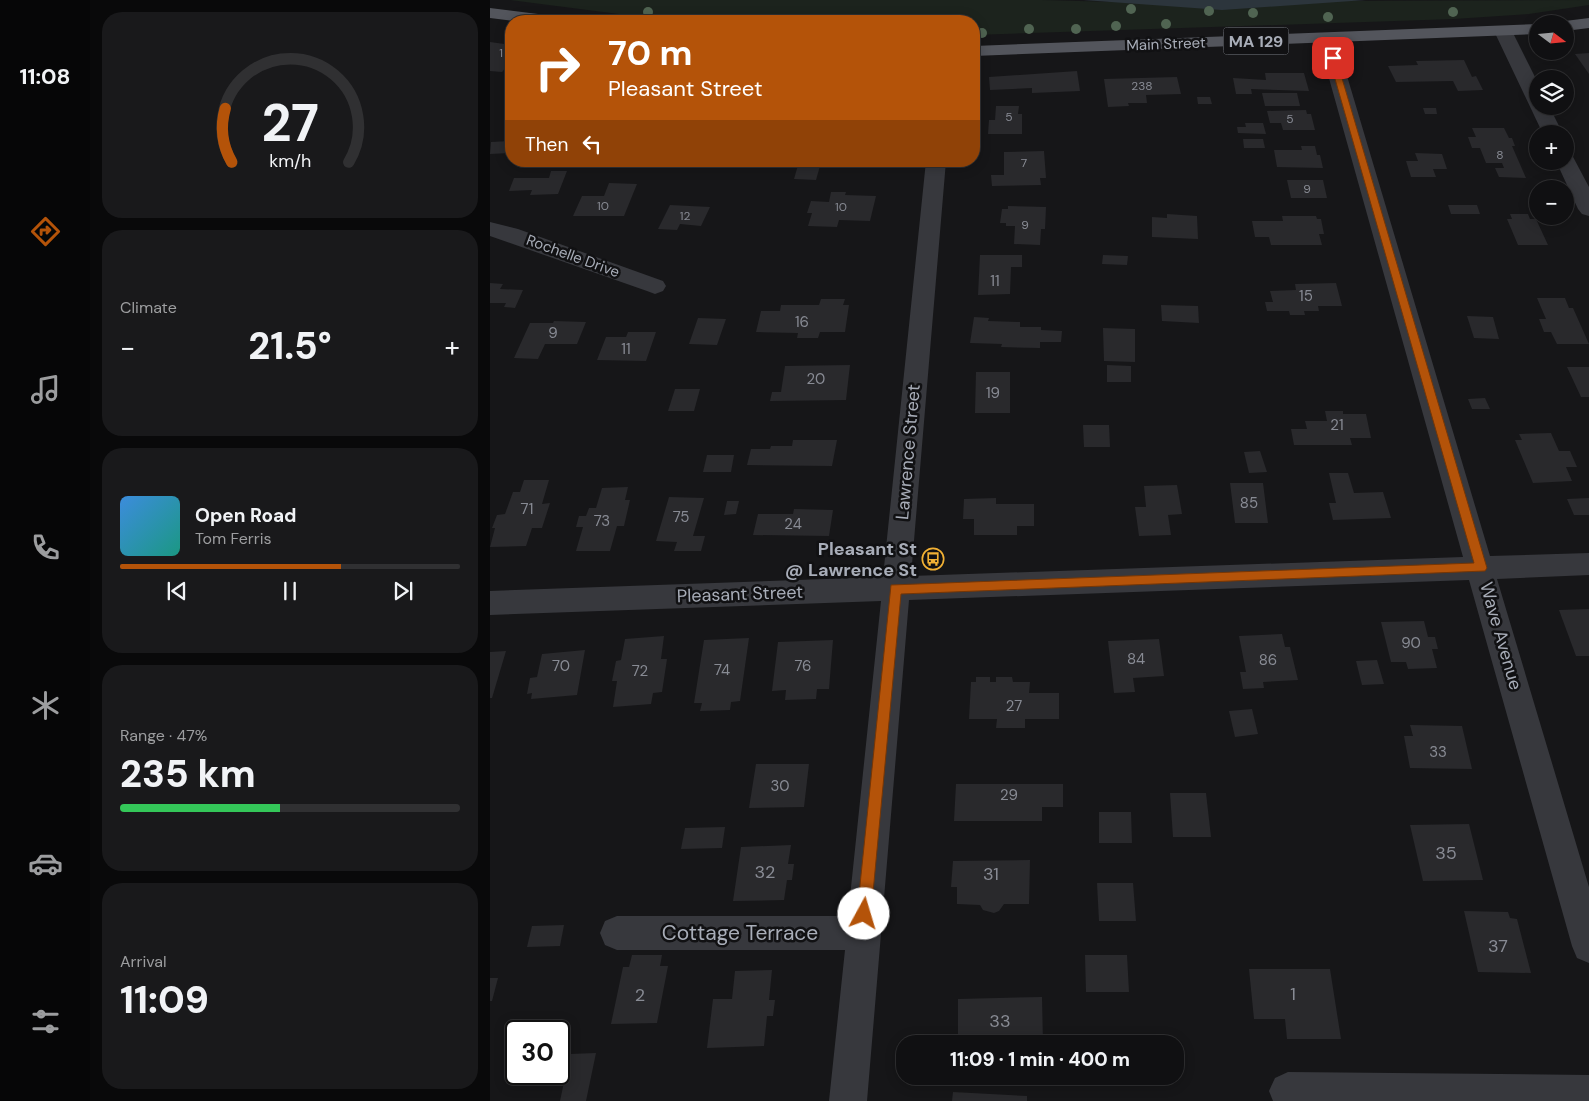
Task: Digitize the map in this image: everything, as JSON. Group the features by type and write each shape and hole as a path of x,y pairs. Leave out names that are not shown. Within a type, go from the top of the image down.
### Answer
{"main road":[{"path":"490,13 506,15"},
{"path":"1574,25 1589,23"},
{"name":"Main Street","path":"980,51 1529,30"}],"street":[{"path":"1503,32 1529,85"},
{"name":"Wave Avenue","path":"1327,39 1589,946"},
{"name":"Lawrence Street","path":"848,1101 935,167"},
{"path":"1570,170 1589,209"},
{"name":"Rochelle Drive","path":"490,229 510,234 655,286"},
{"name":"Pleasant Street","path":"490,603 1589,564"},
{"name":"Cottage Terrace","path":"617,933 863,933"},
{"path":"1288,1091 1589,1094"}],"shaded area":[{"path":"510,0 1042,0 1116,2 1589,0 1589,5 1529,14 1454,19 980,35 980,15 626,15"},
{"path":"1083,0 1366,0 1222,10"}],"building":[{"path":"490,42 505,44 505,69 502,72 490,71"},
{"path":"1589,53 1589,74 1575,54"},
{"path":"1464,60 1472,77 1476,76 1483,90 1458,91 1453,81 1396,82 1388,66 1418,65 1416,61"},
{"path":"1077,71 1080,91 1032,93 1032,88 990,90 989,77"},
{"path":"1265,73 1304,73 1309,91 1251,89 1252,94 1236,94 1233,78 1266,80"},
{"path":"1177,77 1181,94 1146,95 1147,103 1128,103 1129,106 1108,107 1104,79"},
{"path":"1262,93 1297,93 1300,106 1265,106"},
{"path":"1197,97 1210,97 1212,104 1198,104"},
{"path":"996,106 1019,106 1018,114 1022,114 1022,134 988,134 989,120 995,120"},
{"path":"1423,108 1436,108 1437,114 1425,114"},
{"path":"1306,110 1307,114 1311,114 1315,130 1283,130 1281,123 1270,123 1267,111"},
{"path":"1245,123 1263,123 1266,134 1238,133 1237,127 1246,127"},
{"path":"1472,128 1504,128 1509,138 1512,138 1515,146 1512,146 1526,178 1499,177 1495,168 1504,168 1502,163 1486,163 1480,148 1472,148 1468,137 1476,137"},
{"path":"1243,139 1263,139 1265,148 1244,148"},
{"path":"505,141 505,153 490,154 491,142"},
{"path":"1301,146 1315,146 1317,155 1320,155 1323,168 1277,167 1274,150 1302,150"},
{"path":"1044,151 1046,178 1040,178 1041,185 992,186 991,175 1004,175 1004,152"},
{"path":"1415,153 1442,154 1447,169 1433,169 1436,177 1411,177 1406,161 1418,161"},
{"path":"797,167 820,167 816,180 794,179"},
{"path":"551,171 567,171 558,194 530,195 532,190 509,191 514,178 549,178"},
{"path":"1287,180 1323,180 1327,198 1291,198"},
{"path":"609,183 637,184 624,216 573,216 582,196 604,196"},
{"path":"831,192 846,192 845,195 876,196 870,221 839,220 837,227 808,226 812,213 807,213 811,201 829,202"},
{"path":"670,205 710,207 701,226 680,224 677,230 658,229"},
{"path":"1448,205 1477,205 1480,214 1451,214"},
{"path":"1008,206 1046,207 1045,229 1041,229 1040,245 1014,244 1015,226 1006,226 1006,223 1000,223 1002,209 1008,209"},
{"path":"1167,214 1197,216 1198,239 1152,237 1152,217 1167,218"},
{"path":"1510,214 1528,214 1529,225 1539,225 1548,245 1518,245 1507,219 1512,219"},
{"path":"1282,216 1316,216 1317,219 1321,219 1324,234 1319,234 1322,245 1271,245 1269,237 1255,237 1252,221 1283,221"},
{"path":"980,255 1022,255 1022,267 1011,267 1010,294 978,295"},
{"path":"1103,255 1128,256 1127,265 1102,264"},
{"path":"490,283 503,284 500,289 523,290 515,308 504,307 506,303 490,303"},
{"path":"1336,283 1342,306 1318,306 1319,311 1304,311 1305,315 1290,315 1289,311 1267,311 1265,302 1273,302 1270,291 1296,290 1295,284"},
{"path":"1537,298 1565,298 1569,308 1573,308 1589,344 1557,344 1551,332 1544,332 1539,319 1546,319"},
{"path":"821,299 845,299 843,305 849,305 845,332 820,332 818,338 797,338 798,333 756,332 761,311 780,311 781,305 819,305"},
{"path":"1161,305 1198,306 1199,323 1162,321"},
{"path":"1467,316 1493,317 1499,339 1474,338"},
{"path":"974,317 989,318 988,321 1020,322 1020,327 1041,327 1041,330 1062,331 1061,342 1040,342 1040,348 1001,347 1002,344 970,343"},
{"path":"698,318 726,319 717,345 689,344"},
{"path":"554,321 586,322 577,344 545,344 538,359 514,358 530,323 553,323"},
{"path":"1103,328 1135,329 1135,362 1104,361"},
{"path":"628,332 656,332 646,361 597,360 606,337 626,337"},
{"path":"850,365 846,400 770,401 772,392 781,392 785,366"},
{"path":"1107,365 1131,366 1131,382 1107,382"},
{"path":"1567,367 1589,367 1589,397 1581,397"},
{"path":"976,372 1010,372 1010,413 975,413"},
{"path":"675,389 700,389 694,411 668,411"},
{"path":"1485,398 1490,409 1472,409 1468,399"},
{"path":"1325,411 1343,411 1343,414 1366,414 1371,438 1350,438 1352,445 1294,445 1291,429 1307,429 1305,421 1327,421"},
{"path":"1083,425 1109,425 1110,447 1084,447"},
{"path":"1551,433 1559,451 1570,451 1577,467 1566,467 1572,481 1533,483 1515,440 1522,440 1519,434"},
{"path":"793,440 837,440 832,466 747,465 751,449 770,449 771,446 792,446"},
{"path":"1260,451 1267,472 1249,473 1244,452"},
{"path":"707,455 734,455 731,472 703,472"},
{"path":"1329,473 1348,473 1354,493 1383,492 1391,518 1333,520 1329,503 1336,503"},
{"path":"524,480 549,480 542,504 550,503 542,528 532,528 526,546 490,547 495,528 492,528 497,515 505,514 513,492 520,492"},
{"path":"1230,483 1263,483 1268,523 1235,523"},
{"path":"1177,485 1182,514 1168,515 1171,535 1139,536 1135,507 1146,507 1144,486"},
{"path":"628,487 625,500 630,500 624,526 617,526 610,551 576,551 583,527 576,527 579,516 586,516 589,508 596,508 602,488"},
{"path":"669,497 704,498 693,536 705,536 701,551 674,551 677,542 656,541"},
{"path":"996,498 996,504 1034,504 1034,526 1017,526 1017,535 974,535 974,519 963,519 964,499"},
{"path":"1589,498 1589,515 1574,515 1567,499"},
{"path":"727,501 739,501 736,514 724,515"},
{"path":"794,509 833,510 829,536 753,535 758,514 793,514"},
{"path":"1589,609 1589,656 1576,656 1559,610"},
{"path":"1424,621 1428,637 1435,637 1438,649 1432,649 1437,668 1408,669 1406,662 1391,662 1381,622"},
{"path":"1282,634 1285,647 1290,647 1298,680 1263,682 1264,688 1243,689 1240,672 1246,672 1239,636"},
{"path":"664,636 661,659 667,659 662,692 653,693 651,704 613,707 617,681 612,681 616,661 621,660 625,639"},
{"path":"749,638 740,701 731,702 730,710 700,711 702,703 694,703 704,640"},
{"path":"1159,639 1164,676 1133,678 1135,692 1114,693 1108,641"},
{"path":"833,640 829,689 817,689 816,699 785,700 786,690 772,691 778,642"},
{"path":"585,650 577,695 531,699 532,693 527,694 530,678 537,677 542,654"},
{"path":"506,651 492,698 490,698 490,652"},
{"path":"1377,660 1384,684 1362,685 1356,661"},
{"path":"976,677 990,677 990,682 996,682 996,677 1012,677 1013,682 1030,682 1029,693 1059,693 1059,719 1025,719 1025,728 996,728 997,719 969,719 971,682 976,682"},
{"path":"1252,709 1258,734 1235,737 1229,711"},
{"path":"1410,725 1462,726 1472,769 1410,768 1404,736 1413,736"},
{"path":"756,764 809,764 804,807 749,808"},
{"path":"956,784 1063,784 1063,807 1042,807 1042,821 954,821"},
{"path":"1170,793 1206,793 1211,837 1173,837"},
{"path":"1099,812 1131,812 1132,843 1099,843"},
{"path":"1469,824 1483,880 1423,881 1410,825"},
{"path":"725,827 722,848 681,849 685,828"},
{"path":"791,845 788,864 794,864 792,880 787,880 784,900 733,901 741,847"},
{"path":"1030,860 1029,904 1004,904 999,911 994,913 983,910 980,905 957,904 957,887 951,887 953,861"},
{"path":"1097,883 1133,883 1136,921 1099,921"},
{"path":"1464,911 1508,912 1510,918 1517,919 1531,973 1478,972"},
{"path":"564,925 560,946 527,947 532,926"},
{"path":"632,955 662,955 660,966 668,966 657,1023 611,1024 623,967 629,967"},
{"path":"1085,955 1127,955 1129,992 1086,992"},
{"path":"1249,969 1330,969 1341,1039 1287,1039 1285,1019 1254,1019"},
{"path":"772,970 769,1000 775,1000 773,1016 767,1016 764,1046 707,1048 713,999 732,999 735,971"},
{"path":"490,978 498,978 492,1001 490,1001"},
{"path":"1042,997 1043,1035 958,1035 958,999"},
{"path":"596,1053 586,1101 560,1101 563,1085 570,1085 570,1054"},
{"path":"953,1092 1027,1096 1027,1101 952,1101"}],"place":[{"name":"Pleasant St @ Lawrence St","path":"933,559"}],"route":[{"path":"864,914 896,589 1481,568 1333,58"}]}
